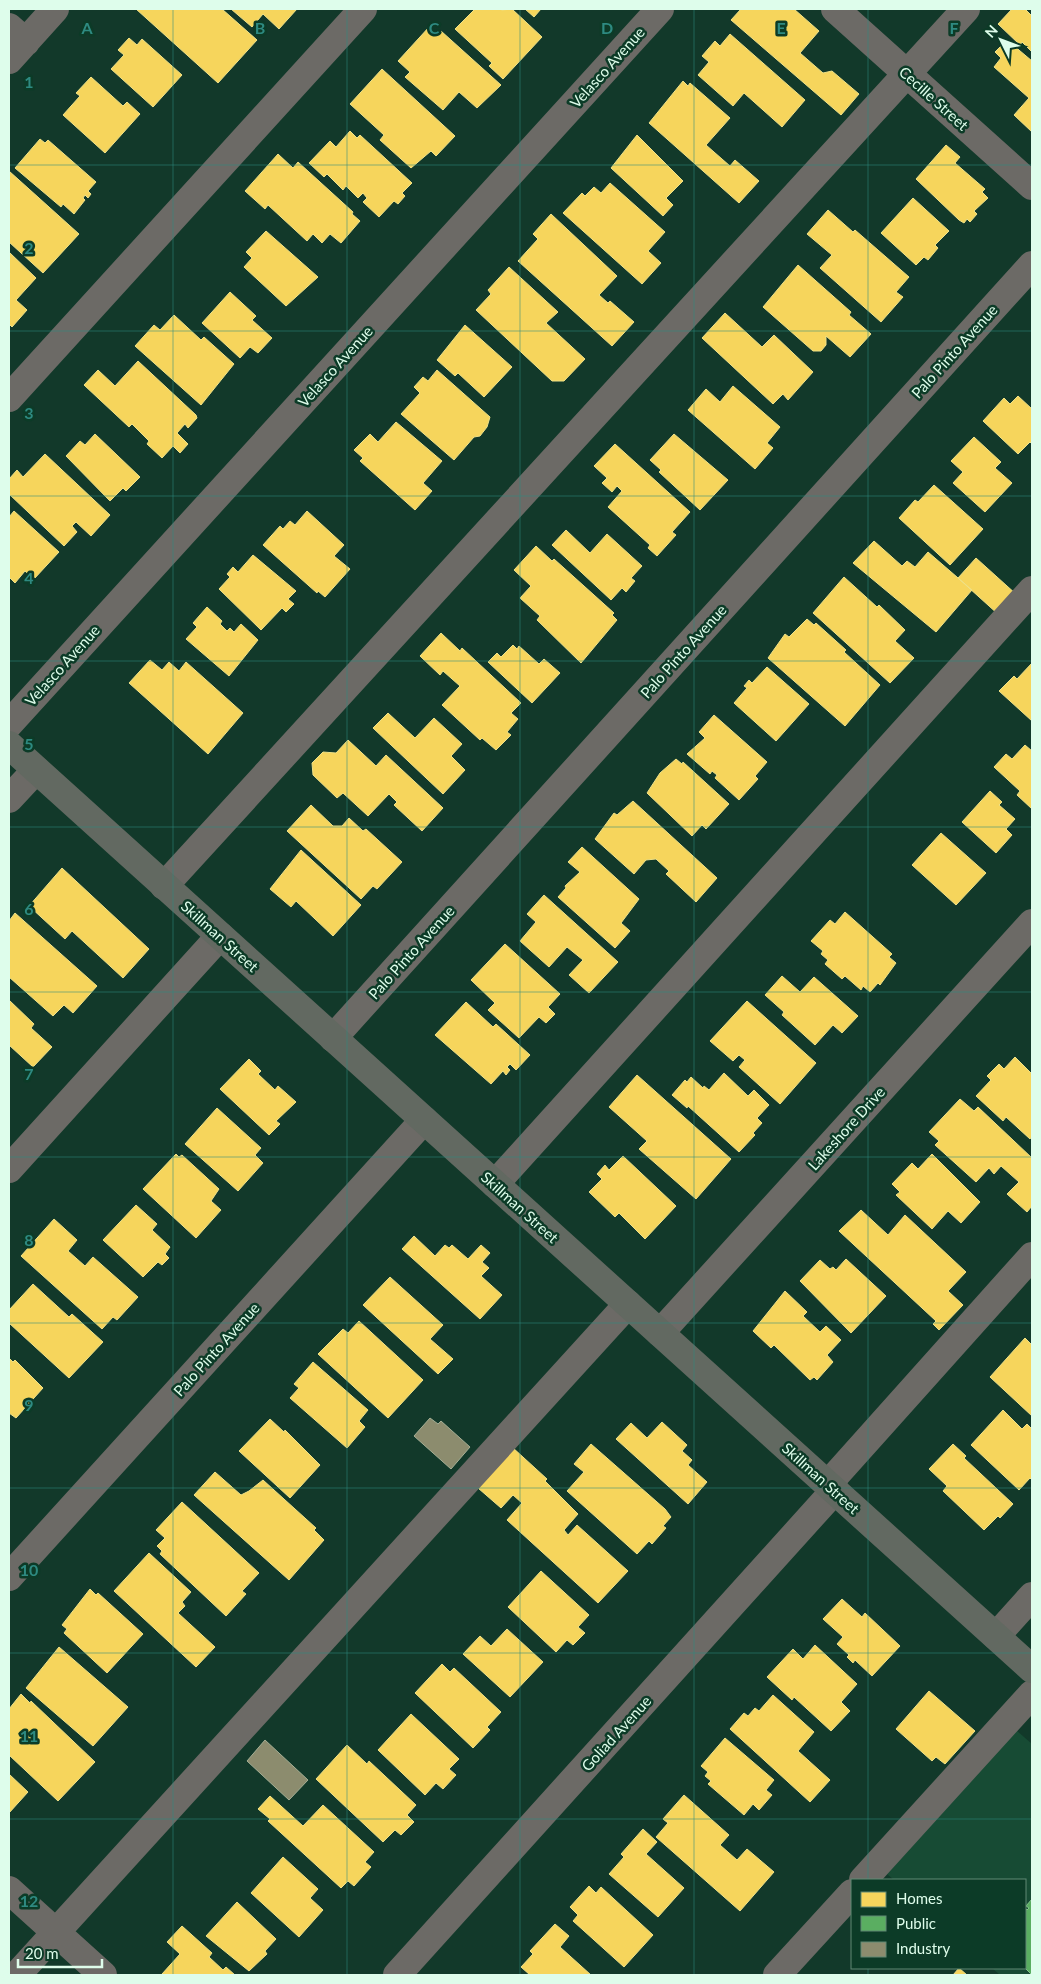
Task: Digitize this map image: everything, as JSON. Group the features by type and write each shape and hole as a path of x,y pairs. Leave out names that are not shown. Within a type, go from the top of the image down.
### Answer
{"main road":[{"name":"Skillman Street","path":"9,745 1032,1669"}],"street":[{"path":"14,43 56,9"},
{"path":"9,398 363,9"},
{"name":"Velasco Avenue","path":"9,724 660,9"},
{"name":"Cecille Street","path":"835,9 1032,186"},
{"path":"164,886 966,9"},
{"name":"Palo Pinto Avenue","path":"333,1038 1032,265"},
{"path":"495,1184 1032,590"},
{"path":"9,798 36,770"},
{"name":"Lakeshore Drive","path":"660,1333 1032,923"},
{"path":"9,1169 220,936"},
{"name":"Palo Pinto Avenue","path":"9,1577 424,1120"},
{"name":"Goliad Avenue","path":"397,1975 831,1487 1032,1256"},
{"path":"17,1975 628,1304"},
{"path":"996,1636 1032,1596"},
{"path":"865,1879 1032,1694"},
{"path":"9,1890 102,1975"},
{"path":"777,1975 851,1894"}],"shaded area":[{"path":"1016,1730 1032,1744 1032,1975 1000,1975 993,1969 1026,1969 1026,1879 893,1879 887,1874"}],"building: Homes":[{"path":"136,9 222,9 257,40 218,83"},
{"path":"231,9 297,9 279,29 263,14 252,27"},
{"path":"473,9 512,9 542,37 503,79 489,66 492,63 455,29"},
{"path":"525,9 541,9 534,17"},
{"path":"741,9 794,9 819,31 800,53 823,73 832,71 859,94 841,115 731,20"},
{"path":"1012,9 1025,9 1032,16 1032,52 1022,42 1020,45 998,24"},
{"path":"430,26 438,34 441,31 501,85 477,108 459,92 443,110 405,77 410,72 398,61"},
{"path":"730,34 805,100 782,127 744,93 733,106 698,75 709,62 702,56 715,41 720,46"},
{"path":"129,38 137,45 142,39 182,75 153,107 111,69 124,55 118,50"},
{"path":"1005,42 1011,47 1013,45 1032,61 1032,132 1014,115 1029,98 994,67 1001,58 995,52"},
{"path":"382,69 455,136 436,156 431,151 411,168 380,140 384,135 350,104"},
{"path":"91,77 123,106 127,102 140,114 105,153 63,115 80,96 76,93"},
{"path":"683,81 688,86 690,83 730,118 706,145 730,166 735,160 759,181 739,203 649,123"},
{"path":"350,131 357,138 360,135 412,183 402,193 405,196 398,204 394,201 379,217 363,202 367,198 363,193 358,198 346,186 343,190 327,174 324,177 309,163 330,141 336,147"},
{"path":"637,135 683,181 666,198 673,205 663,216 611,168"},
{"path":"40,139 45,143 48,140 96,182 88,191 91,194 88,198 85,195 83,198 85,200 74,214 63,204 61,207 15,168"},
{"path":"946,145 960,157 955,163 985,189 982,192 988,198 974,211 977,214 970,222 967,219 964,223 959,220 916,179"},
{"path":"278,154 293,168 298,162 353,212 352,214 360,221 341,243 330,234 322,243 313,234 307,241 268,205 265,209 245,191"},
{"path":"9,171 79,234 43,273 9,242"},
{"path":"610,183 665,232 648,251 661,263 642,284 563,213 582,193 585,196 594,187 601,193"},
{"path":"913,198 949,231 935,245 938,248 928,260 924,257 916,265 881,233"},
{"path":"828,210 853,232 855,230 909,277 896,292 903,297 881,322 820,268 832,255 807,234"},
{"path":"551,214 617,276 599,295 608,303 610,301 634,322 612,346 518,261 538,239 533,234"},
{"path":"266,231 318,277 286,306 244,267 252,258 246,252"},
{"path":"9,252 36,278 16,300 27,310 12,327 9,324"},
{"path":"798,265 851,312 849,315 871,334 850,357 826,336 826,345 821,351 813,351 763,307"},
{"path":"509,267 558,312 546,323 585,359 564,381 552,381 476,310 491,294 488,290"},
{"path":"230,292 256,316 252,320 272,338 258,353 250,347 240,358 202,323"},
{"path":"725,313 762,347 774,335 813,372 788,400 783,394 773,404 702,338"},
{"path":"174,315 201,340 204,337 234,364 201,405 135,346 154,325 160,330"},
{"path":"465,325 512,367 484,397 458,373 455,376 437,360"},
{"path":"138,361 196,415 197,418 188,428 185,424 177,433 188,444 180,453 173,446 162,458 147,444 149,441 132,424 129,427 84,385 98,370 115,386"},
{"path":"437,370 490,417 487,427 480,436 474,437 454,460 401,414 420,393 414,387 423,377 428,381"},
{"path":"733,386 780,427 767,443 773,448 755,469 688,410 706,389 720,402"},
{"path":"1018,396 1032,409 1032,444 1030,442 1018,454 983,421 1004,398 1010,404"},
{"path":"396,422 442,461 423,483 432,491 415,510 360,461 363,458 354,450 370,434 378,442"},
{"path":"95,434 140,477 126,491 123,488 110,501 66,456 80,441 85,445"},
{"path":"674,434 728,480 700,510 659,472 661,470 650,460"},
{"path":"974,437 1001,462 995,468 1012,483 985,512 953,483 963,472 951,461"},
{"path":"615,444 690,512 672,532 676,535 657,556 648,548 650,545 608,507 622,491 617,486 612,492 602,483 607,478 594,466"},
{"path":"45,454 110,515 91,536 76,522 72,526 77,532 64,546 9,494 9,479 17,470 23,477"},
{"path":"934,485 983,529 950,565 899,518 915,500 918,502"},
{"path":"14,511 59,552 34,579 25,571 15,583 9,577 9,517"},
{"path":"307,511 344,545 334,556 350,569 325,597 318,591 317,593 263,545 280,526 283,529 290,521 295,525"},
{"path":"566,530 590,553 607,534 642,566 631,578 635,581 626,592 622,588 611,600 552,545"},
{"path":"874,541 902,566 907,561 915,567 928,552 972,590 936,632 853,563"},
{"path":"536,546 552,561 554,559 614,613 612,615 617,620 581,663 537,620 540,616 520,598 531,586 514,570"},
{"path":"253,555 296,591 288,599 294,604 286,612 282,608 261,630 219,589 230,577 227,574 233,567 238,572"},
{"path":"976,558 1017,595 999,615 958,578"},
{"path":"844,577 877,607 879,605 905,630 895,641 914,658 890,683 813,613"},
{"path":"207,607 222,621 220,624 227,631 230,628 234,632 241,624 258,640 229,676 186,639 197,627 193,623"},
{"path":"807,619 814,625 816,623 846,650 844,652 880,685 845,726 768,658 785,634 789,637"},
{"path":"441,633 460,651 462,648 521,703 511,713 518,719 507,732 511,735 496,750 482,738 480,740 442,705 460,686 443,671 440,675 420,656"},
{"path":"513,645 517,649 519,646 539,664 544,659 560,673 532,703 488,662 497,653 501,657"},
{"path":"150,660 162,670 169,662 179,671 186,662 243,713 208,754 129,683"},
{"path":"1032,663 1032,721 999,691 1014,676 1017,679"},
{"path":"767,667 809,704 776,741 734,703 747,688 744,686 749,680 752,683"},
{"path":"388,713 415,738 434,718 462,744 451,756 465,770 443,794 373,728"},
{"path":"714,715 767,762 755,776 758,779 739,800 715,778 717,775 712,771 710,774 687,754 705,738 699,732"},
{"path":"348,740 376,766 386,755 443,808 422,831 394,805 397,802 389,794 368,816 343,793 337,798 313,775 312,763 323,752 336,753"},
{"path":"1025,745 1032,751 1032,809 1017,795 1020,791 994,767 1006,754 1012,759"},
{"path":"676,759 682,764 683,762 729,804 706,829 702,825 692,836 647,793 660,773"},
{"path":"990,791 1002,802 999,805 1015,819 1006,829 1012,835 996,853 962,822"},
{"path":"633,801 717,878 696,902 666,874 669,871 656,859 646,860 634,874 595,839 614,813 617,815"},
{"path":"311,805 333,826 342,826 349,818 363,831 366,829 402,862 377,889 373,886 361,899 287,831"},
{"path":"941,833 986,873 956,905 912,865"},
{"path":"582,847 639,899 621,923 630,931 615,948 558,897 566,888 565,886 580,872 568,862"},
{"path":"301,850 361,905 333,936 296,901 291,907 270,889"},
{"path":"62,868 149,949 123,978 72,931 65,939 29,906"},
{"path":"544,895 618,962 589,993 569,975 583,960 567,947 549,967 520,941 536,922 527,914"},
{"path":"845,912 892,954 889,957 896,963 880,985 878,983 870,992 863,986 861,990 845,976 842,979 825,964 828,960 821,954 823,951 811,941 830,920 835,924"},
{"path":"15,913 97,986 73,1013 64,1005 53,1016 9,977 9,921"},
{"path":"505,944 560,994 548,1007 555,1014 546,1023 539,1017 519,1038 488,1010 495,1003 471,980"},
{"path":"782,976 800,992 814,977 858,1016 842,1033 833,1025 815,1045 782,1015 784,1012 765,995"},
{"path":"9,1000 34,1024 31,1028 52,1047 33,1067 9,1045"},
{"path":"747,1001 816,1063 780,1104 739,1067 745,1060 739,1055 733,1061 710,1041"},
{"path":"466,1002 493,1027 496,1024 530,1055 516,1070 510,1064 507,1067 510,1070 506,1075 503,1071 491,1084 435,1035"},
{"path":"1015,1057 1032,1074 1032,1136 1030,1139 1006,1117 1003,1121 976,1096 991,1080 987,1076 999,1064 1004,1069"},
{"path":"249,1059 261,1071 258,1074 275,1090 278,1086 296,1102 276,1121 280,1124 269,1135 220,1089"},
{"path":"724,1073 748,1096 754,1090 769,1105 757,1118 762,1123 753,1133 755,1135 739,1152 688,1106 687,1108 672,1095 685,1080 687,1082 691,1077 703,1088 704,1086 709,1090"},
{"path":"637,1075 731,1159 696,1199 639,1149 647,1141 609,1107"},
{"path":"960,1099 974,1111 978,1107 1032,1158 1032,1206 1027,1212 1007,1194 1019,1182 1001,1166 994,1174 989,1168 976,1182 935,1145 939,1141 929,1132"},
{"path":"217,1108 261,1148 255,1155 263,1163 238,1191 185,1144"},
{"path":"176,1154 179,1157 182,1155 219,1189 211,1201 221,1210 196,1238 143,1189"},
{"path":"932,1154 980,1202 961,1223 948,1211 932,1229 896,1195 900,1192 892,1184 912,1163 918,1169"},
{"path":"623,1156 676,1206 645,1239 619,1213 615,1217 589,1192 602,1179 597,1174 605,1165 609,1170"},
{"path":"136,1205 157,1224 152,1230 170,1247 165,1254 169,1258 162,1265 158,1262 143,1277 103,1240"},
{"path":"861,1210 888,1235 905,1215 966,1272 948,1291 963,1305 939,1330 933,1324 936,1321 839,1231"},
{"path":"54,1219 77,1240 68,1251 85,1266 93,1257 138,1297 117,1320 113,1317 102,1329 21,1256"},
{"path":"414,1236 435,1256 445,1245 449,1248 452,1245 468,1259 481,1245 490,1253 482,1262 489,1268 481,1276 502,1295 480,1319 402,1249"},
{"path":"846,1259 886,1296 851,1333 800,1281 820,1260 830,1269 833,1267 836,1270"},
{"path":"390,1277 443,1325 430,1339 453,1359 438,1374 363,1305"},
{"path":"33,1284 69,1317 72,1314 103,1342 69,1378 9,1323 9,1310"},
{"path":"785,1291 807,1312 803,1316 820,1332 826,1326 841,1340 827,1355 833,1362 817,1380 814,1377 810,1380 774,1345 771,1348 753,1331"},
{"path":"359,1321 423,1380 388,1418 318,1354 343,1329 348,1333"},
{"path":"1025,1338 1032,1345 1032,1416 990,1377"},
{"path":"9,1358 13,1362 15,1360 43,1388 16,1418 9,1413"},
{"path":"313,1362 368,1410 359,1421 365,1427 347,1448 290,1398 299,1388 294,1384"},
{"path":"1003,1410 1022,1429 1027,1424 1032,1429 1032,1480 1030,1478 1019,1490 971,1445"},
{"path":"270,1419 284,1432 285,1430 320,1465 290,1498 239,1451"},
{"path":"662,1422 687,1445 682,1451 692,1460 688,1465 707,1482 688,1504 616,1439 631,1423 647,1438"},
{"path":"591,1444 665,1509 671,1517 663,1526 666,1528 652,1544 649,1541 637,1554 567,1491 584,1472 574,1464"},
{"path":"953,1444 966,1456 964,1458 1013,1504 1000,1518 998,1516 984,1530 943,1491 947,1486 929,1469"},
{"path":"512,1447 547,1479 545,1481 578,1514 564,1530 568,1535 577,1525 628,1571 598,1603 507,1520 522,1503 513,1495 501,1508 478,1488"},
{"path":"215,1472 241,1495 263,1480 316,1528 314,1530 324,1540 289,1580 194,1495"},
{"path":"182,1502 259,1573 242,1591 246,1594 226,1616 160,1554 162,1551 157,1546 165,1538 156,1530"},
{"path":"149,1553 191,1592 182,1602 185,1606 178,1613 215,1647 196,1667 114,1591"},
{"path":"541,1571 589,1615 578,1627 585,1633 573,1645 567,1640 556,1652 508,1607"},
{"path":"90,1589 96,1595 98,1593 143,1634 107,1673 64,1633 67,1629 62,1625"},
{"path":"842,1599 862,1617 865,1613 900,1646 872,1676 855,1660 853,1663 847,1657 849,1655 837,1644 843,1637 823,1619"},
{"path":"507,1629 543,1662 510,1697 463,1654 480,1636 491,1646"},
{"path":"815,1645 857,1684 841,1702 850,1711 831,1731 794,1697 792,1700 767,1677 793,1649 803,1659"},
{"path":"59,1647 128,1707 93,1746 26,1688"},
{"path":"442,1664 450,1672 454,1668 501,1712 487,1727 490,1730 473,1748 415,1693"},
{"path":"929,1691 975,1731 945,1764 936,1757 932,1761 896,1729"},
{"path":"21,1694 30,1703 31,1701 95,1762 58,1801 9,1755 9,1709"},
{"path":"773,1695 814,1732 798,1751 830,1780 810,1802 730,1729 744,1713 748,1716 755,1708 759,1711"},
{"path":"411,1714 459,1759 449,1769 456,1775 443,1789 436,1783 425,1795 378,1750"},
{"path":"725,1738 774,1780 766,1790 772,1795 759,1810 753,1804 744,1815 708,1784 711,1781 705,1776 708,1772 701,1766"},
{"path":"347,1745 367,1764 369,1761 416,1805 407,1815 414,1822 401,1835 395,1830 383,1842 316,1779"},
{"path":"9,1774 28,1792 9,1813"},
{"path":"684,1795 729,1835 720,1845 737,1860 747,1849 774,1872 740,1911 656,1837 668,1823 663,1819"},
{"path":"270,1796 303,1826 323,1805 374,1852 365,1862 371,1867 354,1886 348,1881 341,1888 268,1821 270,1819 258,1809"},
{"path":"643,1829 657,1842 646,1854 684,1888 658,1917 609,1874 624,1857 621,1854"},
{"path":"283,1857 318,1889 310,1898 323,1910 299,1937 251,1893"},
{"path":"589,1886 596,1893 601,1887 653,1935 624,1967 573,1921 578,1915 570,1907"},
{"path":"237,1902 276,1939 265,1951 267,1954 249,1971 206,1936"},
{"path":"555,1924 569,1936 560,1947 591,1975 530,1975 521,1967 533,1954 530,1951"},
{"path":"182,1926 212,1953 209,1957 223,1970 226,1967 235,1975 162,1974 180,1954 167,1942"},
{"path":"960,1969 967,1975 953,1975"}],"building: Public":[{"path":"1032,1899 1032,1975 1026,1969 1026,1909 1029,1908 1026,1906"}],"building: Industry":[{"path":"430,1418 438,1424 441,1421 470,1447 451,1469 414,1436"},
{"path":"265,1740 308,1780 289,1800 247,1761"}]}
